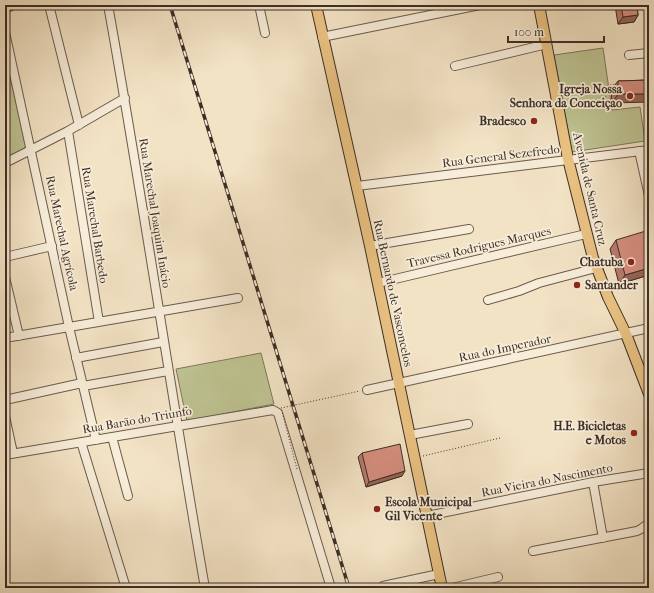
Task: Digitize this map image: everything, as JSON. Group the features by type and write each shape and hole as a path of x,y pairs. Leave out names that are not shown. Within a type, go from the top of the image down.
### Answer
{"main road":[{"path":"5,8 11,5"},
{"name":"Rua Bernardo de Vasconcelos","path":"316,5 378,283 442,588"},
{"name":"Avenida de Santa Cruz","path":"539,5 568,159 586,234 596,268 626,334 649,394"}],"street":[{"path":"49,5 79,125"},
{"name":"Rua Marechal Joaquim Inácio","path":"108,5 125,98 158,312 205,588"},
{"path":"259,5 266,33"},
{"path":"322,37 480,5"},
{"name":"Rua Marechal Agrícola","path":"5,32 32,150 69,327 96,440"},
{"path":"455,66 547,44"},
{"path":"629,55 649,53"},
{"path":"5,163 68,131 125,98"},
{"name":"Rua Marechal Barbedo","path":"68,131 99,322"},
{"name":"Rua General Sezefredo","path":"357,186 649,150"},
{"path":"639,151 649,196"},
{"path":"370,246 470,229"},
{"name":"Travessa Rodrigues Marques","path":"378,283 586,234"},
{"path":"5,257 52,246"},
{"path":"488,300 520,291 539,283 596,268"},
{"path":"5,276 19,336"},
{"path":"5,338 238,298"},
{"name":"Rua do Imperador","path":"363,390 649,328"},
{"path":"76,358 163,342"},
{"path":"5,400 83,384 168,371"},
{"name":"Rua Barão do Triunfo","path":"9,454 273,410 278,413 331,588"},
{"path":"5,416 9,454"},
{"path":"410,435 468,424"},
{"path":"112,437 128,496"},
{"path":"81,442 126,588"},
{"name":"Rua Vieira do Nascimento","path":"427,519 593,482 649,473"},
{"path":"593,482 603,538"},
{"path":"533,551 637,531 649,523"},
{"path":"383,586 439,574"},
{"path":"452,588 498,577"}],"path":[{"path":"634,81 649,78"},
{"path":"558,105 606,99 604,86 619,84"},
{"path":"297,469 281,408 363,390"},
{"path":"415,458 500,438"}],"green space":[{"path":"603,48 612,110 640,107 645,141 572,152 554,55"},
{"path":"5,56 27,147 5,158"},
{"path":"261,353 274,404 187,421 176,369"}],"building":[{"path":"621,5 637,5 638,15 623,17"},
{"path":"649,80 649,94 618,94 618,81"},
{"name":"Chatuba","path":"649,230 649,268 625,275 616,240"},
{"path":"400,444 405,471 369,482 362,453"}],"railway":[{"path":"170,5 349,588"}],"place":[{"name":"Igreja Nossa Senhora da Conceiçao","path":"630,96"},
{"name":"Bradesco","path":"534,121"},
{"name":"Chatuba","path":"631,262"},
{"name":"Santander","path":"577,285"},
{"name":"H.E. Bicicletas e Motos","path":"634,433"},
{"name":"Escola Municipal Gil Vicente","path":"377,509"}]}
